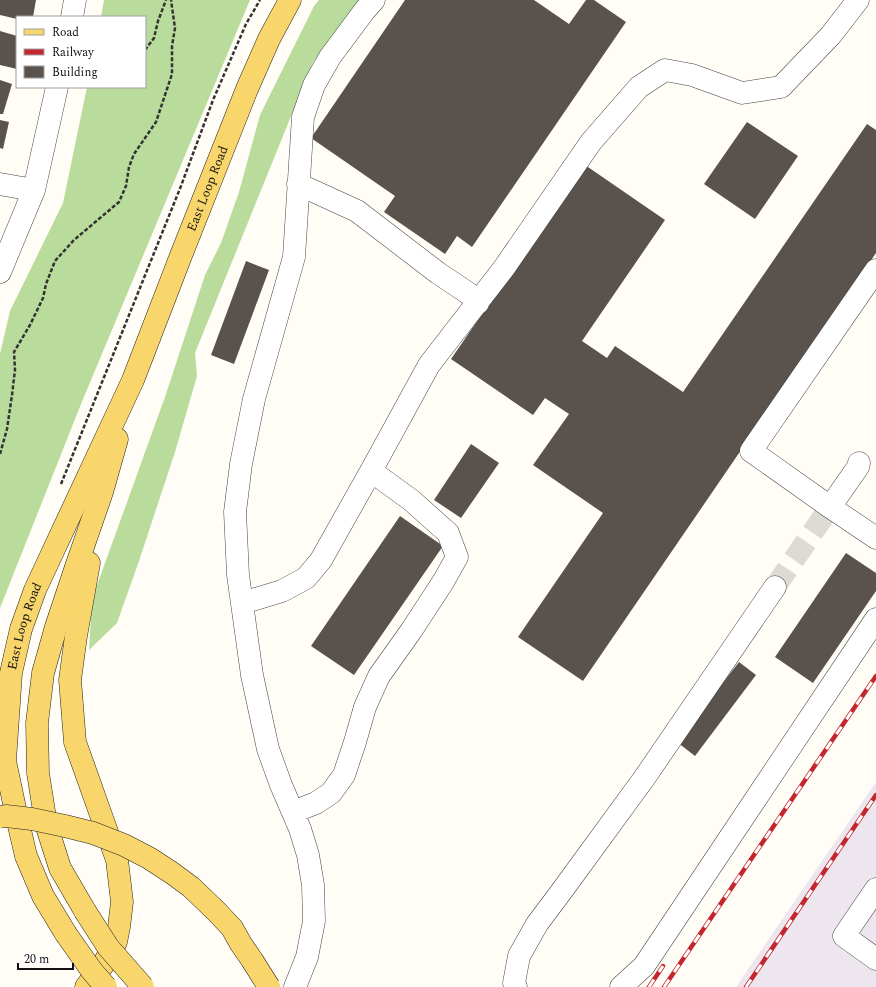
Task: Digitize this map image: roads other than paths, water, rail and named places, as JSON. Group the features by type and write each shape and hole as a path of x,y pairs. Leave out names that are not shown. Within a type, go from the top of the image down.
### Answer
{"main road":[{"name":"East Loop Road","path":"106,987 92,971 66,934 43,896 26,856 6,761 11,673 21,629 35,590 133,380 247,89 269,39 290,0"},
{"name":"East Loop Road","path":"133,380 102,492 56,627 43,673 37,723 38,773 46,824 60,868 108,947 143,987"},
{"path":"86,987 103,965 116,942 120,927 122,902 116,860 98,804 75,742 70,680 76,636 102,492"},
{"path":"0,803 6,761"},
{"path":"0,816 32,819 93,833 149,858 191,887 232,928 269,987"}],"street":[{"path":"72,16 75,0"},
{"path":"295,987 307,957 314,921 313,885 308,855 300,829 281,785 268,749 252,676 238,575 235,512 240,464 254,399 294,257 302,117 314,85 330,56 374,0"},
{"path":"242,603 282,591 306,578 321,560 429,365 504,268 591,142 639,87 665,70 692,75 742,93 781,87 832,35 858,0"},
{"path":"0,272 34,190 57,88"},
{"path":"0,184 34,190"},
{"path":"298,184 357,211 438,273 468,293 478,303"},
{"path":"876,270 751,451 876,538"},
{"path":"830,507 858,467 859,463"},
{"path":"293,812 316,803 331,793 344,775 356,742 365,708 379,676 411,631 443,582 457,557 448,533 411,500 371,471"},
{"path":"516,987 514,982 519,956 537,924 645,777 775,587"},
{"path":"621,987 644,966 876,619"},
{"path":"876,889 844,936 876,959"}],"tunnel":[{"path":"775,587 830,507"}],"railway":[{"path":"664,987 876,676"},
{"path":"746,987 876,795"},
{"path":"649,987 663,966"}]}
